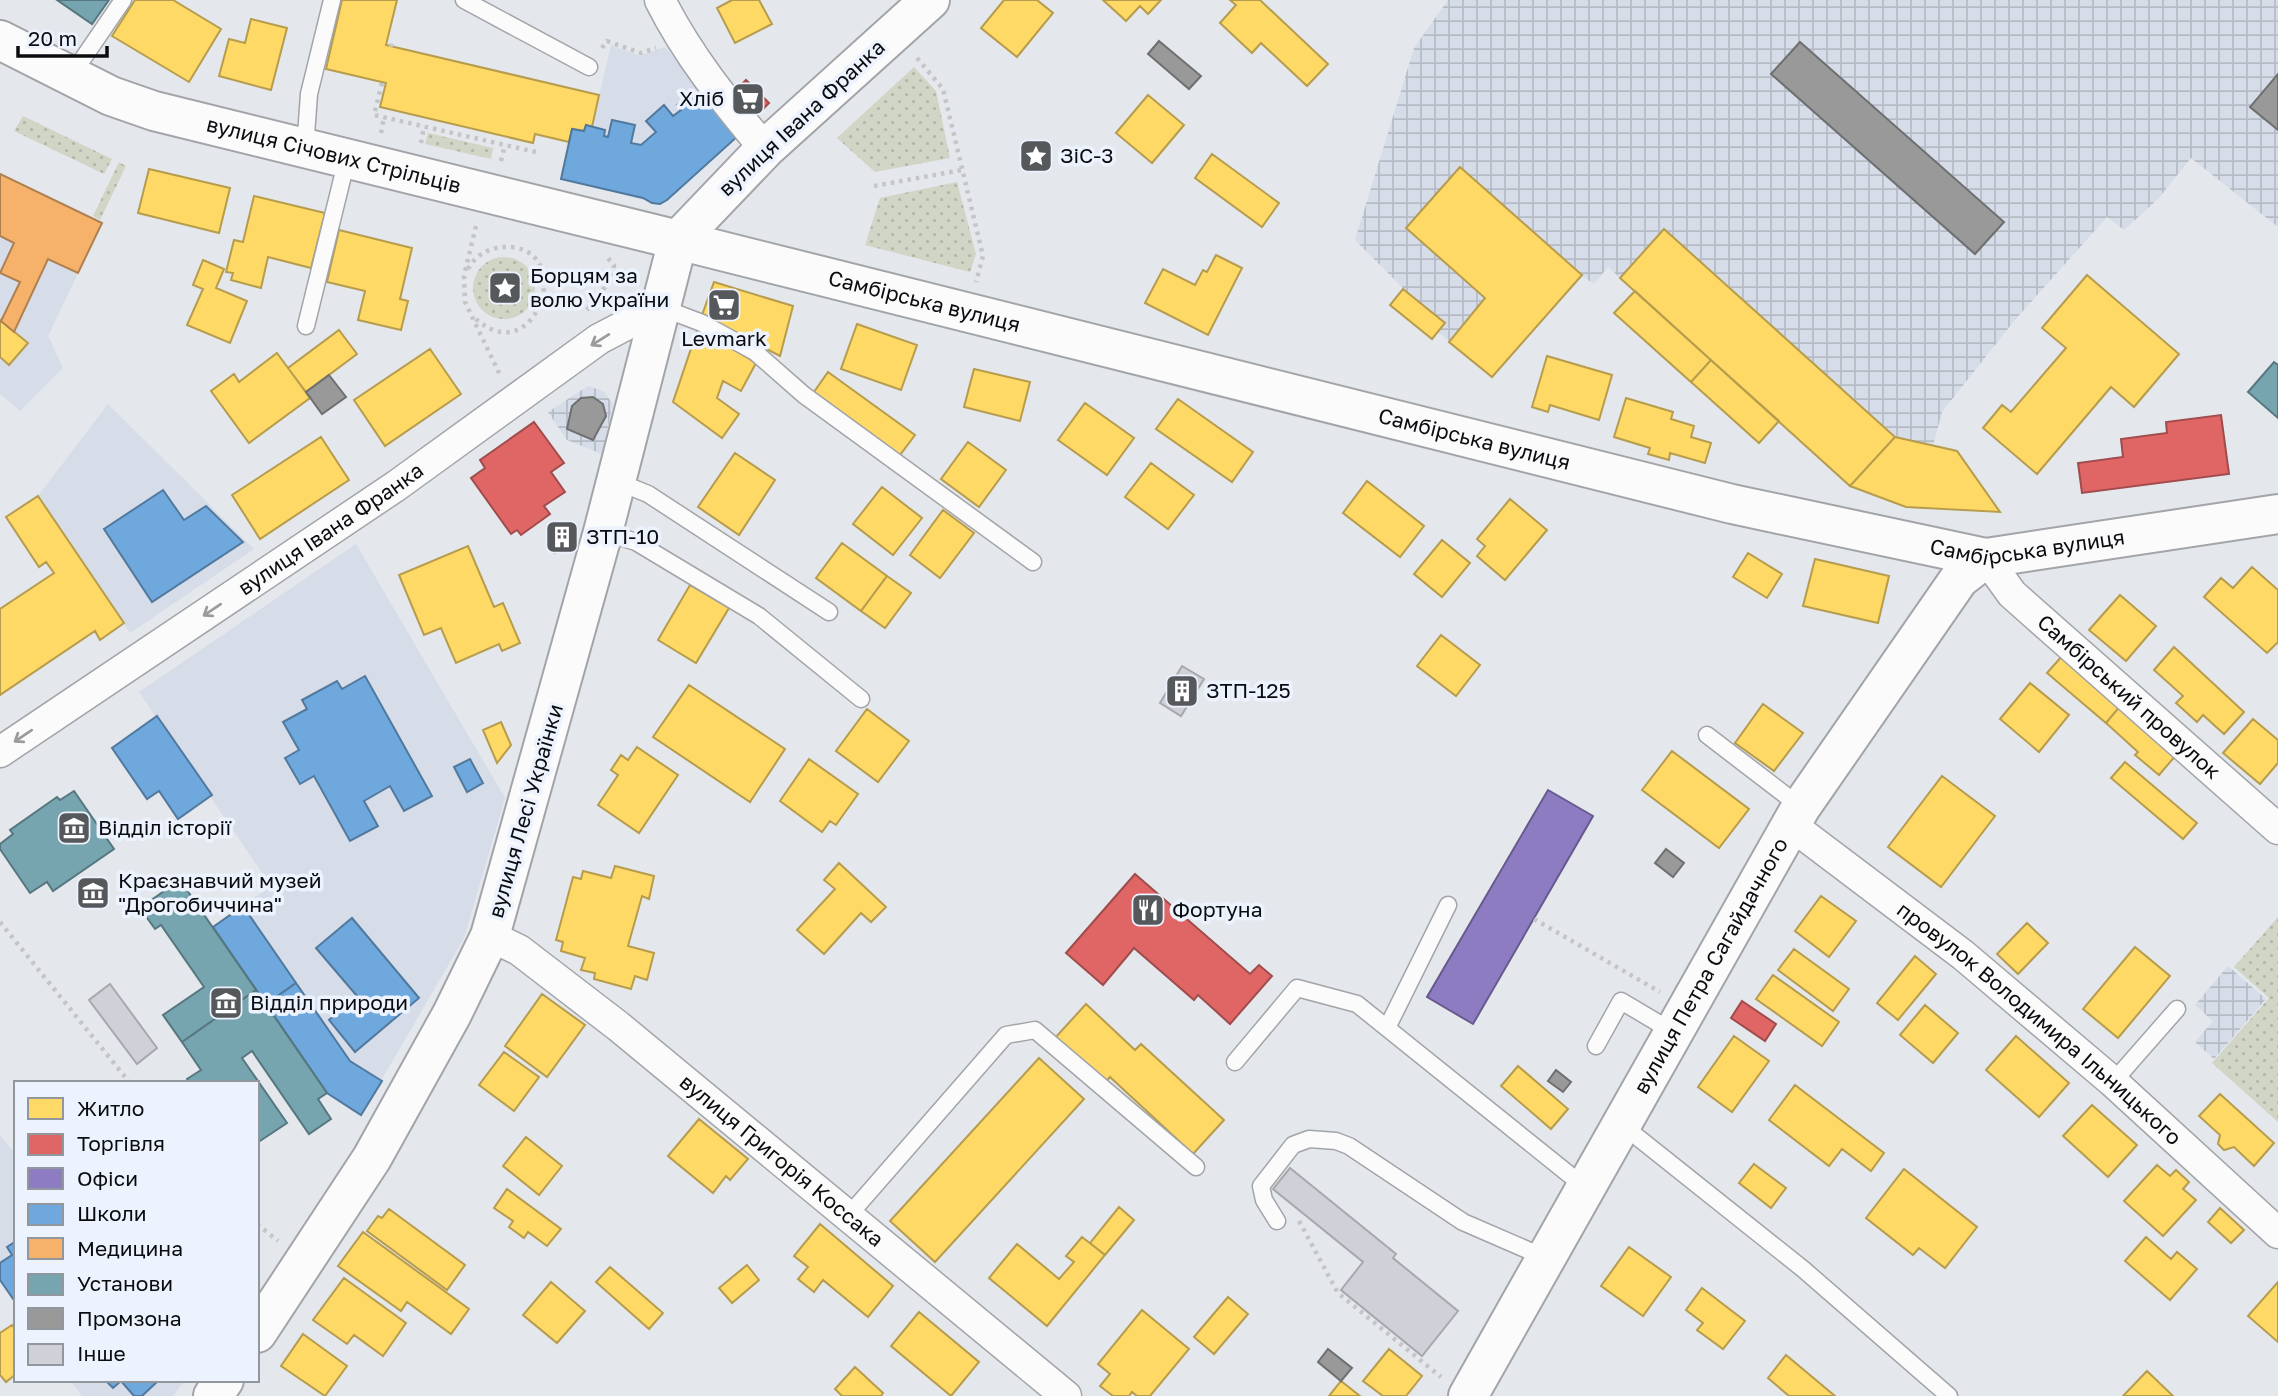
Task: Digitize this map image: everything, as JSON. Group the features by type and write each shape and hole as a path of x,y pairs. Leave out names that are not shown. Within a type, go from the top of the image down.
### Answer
{"main road":[{"name":"вулиця Івана Франка","path":"678,240 765,149 930,0"},
{"name":"вулиця Січових Стрільців","path":"0,40 111,96 154,111 678,240"},
{"name":"вулиця Лесі Українки","path":"259,1330 372,1158 491,936 604,532 678,240"},
{"name":"Самбірська вулиця","path":"678,240 1732,504 1986,558 2278,514"},
{"name":"вулиця Петра Сагайдачного","path":"1459,1390 1546,1258 1621,1124 1672,1016 1796,816 1959,579 1986,558"}],"street":[{"path":"660,0 679,39 708,81 765,149"},
{"name":"вулиця Івана Франка","path":"0,752 396,486 599,339 660,307"},
{"name":"Самбірський провулок","path":"1986,558 2012,594 2278,829"},
{"name":"провулок Володимира Ільницького","path":"1796,816 2113,1082 2278,1233"},
{"name":"вулиця Григорія Коссака","path":"491,936 519,950 618,1026 1066,1396"}],"lane":[{"path":"71,76 123,0"},
{"path":"305,149 309,94 332,0"},
{"path":"464,0 589,67"},
{"path":"306,326 347,159"},
{"path":"660,307 702,323 755,352 804,395 1033,562"},
{"path":"616,481 648,494 830,612"},
{"path":"604,532 636,542 759,616 861,699"},
{"path":"1707,735 1796,816"},
{"path":"1387,1028 1448,905"},
{"path":"1235,1062 1297,988 1357,1004 1586,1188"},
{"path":"1596,1045 1621,1000 1672,1016"},
{"path":"2113,1082 2177,1009"},
{"path":"849,1215 1006,1035 1035,1030 1196,1167"},
{"path":"1621,1124 1803,1269 1950,1396"},
{"path":"1277,1221 1264,1200 1261,1186 1293,1145 1308,1139 1336,1141 1349,1146 1454,1217 1546,1258"}],"path":[{"path":"589,67 607,41 641,53 679,39"},
{"path":"910,50 943,89 983,256 974,287"},
{"path":"382,83 374,115 540,153"},
{"path":"499,170 505,145"},
{"path":"874,186 962,170"},
{"path":"487,229 474,226 462,289 505,386"},
{"path":"464,276 481,254 507,247 532,257 545,281 541,308 533,319 521,327 494,329 471,314"},
{"path":"579,318 613,276 614,265 607,257 594,254"},
{"path":"1534,919 1672,1016"},
{"path":"0,922 129,1081"},
{"path":"1261,1186 1296,1215 1338,1293 1459,1390"}],"shaded area":[{"path":"1448,0 2278,0 2278,227 2191,158 2158,199 2124,230 2107,217 2014,321 1942,412 1933,446 1895,437 1850,486 1608,267 1594,284 1582,276 1492,377 1438,332 1432,339 1390,305 1403,288 1355,240 1414,48"},
{"path":"611,45 640,56 665,47 739,135 660,204 561,179 572,129 592,126"},
{"path":"0,174 102,223 48,336 63,368 20,411 0,394"},
{"path":"588,386 603,391 613,404 602,454 567,440 548,412"},
{"path":"108,404 254,549 130,633 38,496"},
{"path":"356,544 505,798 464,938 361,1115 327,1093 213,927 271,886 139,692"},
{"path":"2228,966 2266,999 2214,1059 2195,1042 2213,1021 2195,1005"},
{"path":"0,1135 14,1152 14,1300 0,1280"},
{"path":"72,1382 184,1382 173,1396 82,1396"}],"green space":[{"path":"914,67 936,91 950,158 875,172 837,138"},
{"path":"23,116 112,159 104,174 14,131"},
{"path":"428,133 493,148 491,159 425,144"},
{"path":"119,162 126,166 100,220 93,216"},
{"path":"957,182 976,254 970,272 865,245 880,198"},
{"path":"504,257 516,259 526,266 533,276 533,300 526,310 516,317 504,319 492,317 482,310 475,300 473,288 475,276 482,266 492,259"},
{"path":"2278,917 2278,1122 2212,1063 2269,998 2234,967"}],"building: Житло":[{"path":"135,0 173,0 221,29 189,82 112,36"},
{"path":"342,0 397,0 386,45 599,95 592,127 586,125 584,131 572,129 569,142 535,134 533,143 380,107 386,83 326,69"},
{"path":"732,0 759,0 772,24 735,43 717,8"},
{"path":"1004,0 1037,0 1053,13 1017,57 981,28"},
{"path":"1103,0 1161,0 1148,14 1140,6 1126,21"},
{"path":"1230,0 1260,0 1328,64 1307,86 1261,43 1252,53 1220,23 1236,5"},
{"path":"251,19 287,28 271,90 219,76 229,39 245,43"},
{"path":"1148,95 1184,125 1152,163 1116,133"},
{"path":"1212,154 1279,203 1262,227 1195,178"},
{"path":"1460,167 1582,275 1492,377 1449,342 1485,298 1406,228"},
{"path":"149,169 230,188 219,233 138,213"},
{"path":"254,196 325,213 311,268 268,257 261,288 231,280 233,273 226,272 234,240 243,242"},
{"path":"1664,229 1895,437 1850,486 1620,278"},
{"path":"339,230 412,248 400,299 408,301 401,330 358,320 365,291 327,282"},
{"path":"1216,255 1242,268 1208,335 1145,303 1163,269 1195,285 1203,270 1207,272"},
{"path":"203,260 224,269 216,288 247,301 230,343 187,325 203,289 193,285"},
{"path":"2087,275 2179,354 2134,407 2111,387 2037,474 1983,428 2002,405 2011,412 2066,348 2042,328"},
{"path":"714,282 793,306 780,356 702,315"},
{"path":"1403,289 1445,323 1432,339 1390,305"},
{"path":"1635,291 1711,360 1691,382 1614,313"},
{"path":"0,320 28,343 9,365 0,357"},
{"path":"857,324 917,345 901,390 841,369"},
{"path":"698,328 756,363 741,391 723,381 717,398 739,414 722,438 673,402"},
{"path":"339,330 357,354 306,392 288,368"},
{"path":"430,349 461,394 385,446 354,400"},
{"path":"277,353 310,398 249,443 211,391 234,374 239,382"},
{"path":"1547,356 1612,375 1599,420 1550,405 1548,412 1532,407"},
{"path":"1711,360 1779,421 1759,443 1691,382"},
{"path":"974,369 1030,382 1020,421 964,407"},
{"path":"828,372 915,435 900,455 814,392"},
{"path":"1626,398 1673,412 1671,419 1694,426 1691,437 1711,443 1705,463 1670,453 1669,460 1648,454 1650,448 1614,437"},
{"path":"1178,399 1253,452 1232,482 1156,429"},
{"path":"1085,403 1134,438 1107,475 1058,440"},
{"path":"321,437 349,480 260,539 232,495"},
{"path":"1895,437 1957,451 2000,512 1906,507 1850,486"},
{"path":"968,442 1006,470 979,507 941,479"},
{"path":"735,453 775,480 739,535 698,507"},
{"path":"1151,463 1194,495 1168,529 1125,497"},
{"path":"1367,481 1424,526 1400,557 1343,513"},
{"path":"882,487 922,518 893,555 853,524"},
{"path":"38,496 124,623 100,640 95,631 0,695 0,609 54,573 46,562 39,567 6,517"},
{"path":"1510,499 1547,530 1505,580 1477,556 1485,546 1477,539"},
{"path":"943,510 974,533 940,578 910,555"},
{"path":"1442,540 1470,563 1442,597 1414,574"},
{"path":"842,543 887,576 861,611 816,578"},
{"path":"468,546 494,607 503,603 520,643 502,651 499,644 456,663 441,628 424,635 399,575"},
{"path":"1748,553 1782,574 1767,598 1733,577"},
{"path":"1815,559 1889,576 1878,623 1803,606"},
{"path":"2252,567 2278,590 2278,642 2267,653 2204,597 2221,578 2233,588"},
{"path":"887,576 911,593 885,628 861,611"},
{"path":"690,585 729,608 696,663 658,640"},
{"path":"2120,595 2156,626 2126,661 2089,630"},
{"path":"1441,635 1480,665 1456,696 1417,666"},
{"path":"2174,647 2244,712 2224,734 2203,715 2197,722 2176,703 2183,696 2154,670"},
{"path":"2063,655 2121,705 2106,723 2047,673"},
{"path":"2030,683 2069,715 2039,752 2000,719"},
{"path":"689,685 785,749 750,802 653,737"},
{"path":"1763,704 1803,733 1774,771 1735,743"},
{"path":"2121,705 2177,754 2159,775 2135,755 2138,752 2106,723"},
{"path":"867,709 909,741 878,782 836,751"},
{"path":"2253,719 2278,740 2278,763 2260,784 2223,753"},
{"path":"501,722 511,745 497,763 483,730"},
{"path":"637,747 678,775 639,833 598,805 618,775 611,770 621,755 628,760"},
{"path":"1672,751 1749,809 1719,848 1642,790"},
{"path":"809,759 858,794 836,825 830,821 822,832 780,801"},
{"path":"2125,762 2197,823 2183,839 2111,778"},
{"path":"1942,776 1995,816 1941,887 1888,847"},
{"path":"839,863 886,907 871,922 861,913 824,954 797,930 835,889 824,880"},
{"path":"615,866 654,876 649,899 642,896 628,946 654,953 647,980 635,976 631,989 594,979 595,973 581,970 585,958 561,951 563,942 556,940 573,877 581,879 583,871 611,878"},
{"path":"1821,896 1856,921 1829,957 1795,931"},
{"path":"2027,923 2048,943 2018,974 1997,954"},
{"path":"2135,947 2170,976 2118,1038 2083,1009"},
{"path":"1794,949 1849,989 1833,1011 1778,970"},
{"path":"1915,956 1936,974 1898,1020 1877,1003"},
{"path":"1773,975 1839,1022 1822,1046 1756,999"},
{"path":"542,994 585,1025 547,1077 505,1046"},
{"path":"1086,1004 1135,1050 1141,1044 1224,1120 1193,1154 1110,1077 1104,1084 1055,1038"},
{"path":"1925,1005 1958,1033 1933,1063 1900,1035"},
{"path":"1734,1036 1769,1061 1732,1112 1698,1087"},
{"path":"2016,1036 2069,1083 2039,1117 1986,1070"},
{"path":"504,1052 539,1077 514,1111 479,1085"},
{"path":"1039,1058 1084,1099 935,1262 890,1221"},
{"path":"1518,1066 1568,1109 1551,1129 1501,1086"},
{"path":"1795,1085 1884,1153 1871,1171 1842,1149 1829,1166 1769,1120"},
{"path":"2220,1094 2274,1143 2254,1166 2234,1147 2224,1150 2218,1144 2220,1135 2199,1116"},
{"path":"2092,1105 2137,1145 2108,1177 2063,1136"},
{"path":"699,1119 748,1159 730,1180 726,1176 713,1193 668,1156"},
{"path":"526,1137 562,1166 539,1195 503,1166"},
{"path":"1754,1164 1786,1188 1771,1208 1739,1183"},
{"path":"2157,1165 2170,1176 2176,1170 2189,1182 2183,1189 2196,1200 2163,1236 2124,1201"},
{"path":"1904,1169 1977,1227 1945,1268 1919,1248 1913,1255 1866,1218"},
{"path":"507,1189 561,1229 547,1246 528,1232 524,1238 509,1227 513,1221 494,1208"},
{"path":"1119,1207 1134,1220 1105,1255 1090,1243"},
{"path":"2220,1208 2244,1230 2231,1243 2208,1222"},
{"path":"389,1209 465,1265 447,1290 367,1231 378,1216 382,1218"},
{"path":"820,1224 893,1286 868,1317 823,1280 814,1292 798,1279 808,1267 794,1256"},
{"path":"363,1232 469,1309 451,1334 407,1302 401,1311 338,1266"},
{"path":"1082,1237 1105,1255 1047,1326 989,1278 1017,1244 1059,1279 1074,1262 1066,1256"},
{"path":"2146,1237 2171,1259 2177,1252 2197,1269 2170,1300 2125,1261"},
{"path":"1629,1247 1671,1277 1643,1316 1601,1286"},
{"path":"747,1265 759,1280 732,1303 719,1288"},
{"path":"610,1267 663,1313 649,1329 596,1282"},
{"path":"344,1278 406,1323 383,1356 354,1335 347,1344 313,1320"},
{"path":"551,1282 585,1311 557,1343 523,1315"},
{"path":"2278,1282 2278,1342 2248,1316"},
{"path":"1702,1288 1745,1321 1723,1349 1697,1330 1703,1323 1686,1310"},
{"path":"1228,1297 1248,1314 1214,1354 1194,1337"},
{"path":"1142,1310 1189,1349 1150,1396 1137,1396 1132,1392 1129,1396 1113,1396 1100,1386 1110,1374 1098,1364"},
{"path":"919,1312 979,1362 951,1396 891,1346"},
{"path":"12,1325 14,1328 14,1376 6,1382 0,1375 0,1333"},
{"path":"303,1334 347,1366 325,1396 281,1366"},
{"path":"1389,1349 1422,1376 1406,1396 1383,1396 1363,1381"},
{"path":"1786,1355 1835,1396 1789,1396 1768,1378"},
{"path":"855,1367 883,1393 881,1396 842,1396 835,1389"},
{"path":"2147,1371 2173,1396 2123,1396"},
{"path":"1341,1381 1360,1396 1329,1396"}],"building: Торгівля":[{"name":"Хліб","path":"746,80 769,103 753,119 730,96"},
{"path":"2221,415 2229,474 2082,493 2078,463 2123,457 2121,439 2167,433 2166,422"},
{"path":"534,422 564,463 551,472 565,492 544,506 550,514 521,535 517,530 511,534 471,478 485,468 480,460"},
{"path":"1135,874 1250,974 1259,965 1272,976 1230,1024 1198,995 1194,1000 1134,948 1103,985 1066,953"},
{"path":"1742,1001 1776,1024 1765,1041 1731,1018"}],"building: Офіси":[{"path":"1548,790 1593,816 1473,1024 1427,997"}],"building: Школи":[{"path":"702,91 739,135 667,200 660,204 652,203 643,198 561,179 572,129 584,131 586,125 605,130 604,136 608,137 612,120 635,125 631,143 641,145 656,132 646,121 664,105 673,116 681,110 677,105 691,93 695,97"},
{"path":"163,490 184,520 206,506 243,542 152,602 104,529"},
{"path":"365,676 432,796 404,811 390,786 364,801 378,826 350,841 314,776 300,784 285,758 299,750 283,722 307,709 302,700 337,681 342,689"},
{"path":"157,716 212,795 178,819 159,791 147,799 112,748"},
{"path":"470,759 483,783 467,792 454,767"},
{"path":"243,906 296,983 266,1004 213,927"},
{"path":"352,918 419,998 355,1052 329,1020 357,996 316,948"},
{"path":"296,983 350,1061 382,1081 361,1115 327,1093 266,1004"},
{"path":"14,1242 14,1300 0,1280 0,1263 12,1255 7,1247"},
{"path":"107,1382 120,1382 113,1388"},
{"path":"122,1382 157,1382 142,1396 134,1396"}],"building: Медицина":[{"path":"0,174 102,223 78,273 48,259 14,332 1,321 20,282 0,273 14,243 0,236"}],"building: Установи":[{"path":"57,0 109,0 92,24"},
{"path":"2274,362 2278,365 2278,418 2248,392"},
{"path":"74,791 114,849 53,891 47,882 30,893 0,849 0,844 13,834 10,830 57,797 60,800"},
{"path":"180,880 256,990 182,1042 163,1015 204,987 161,925 155,929 140,908"},
{"path":"256,990 327,1093 318,1099 331,1119 309,1134 252,1051 242,1058 258,1081 188,1081 187,1079 201,1070 182,1042"},
{"path":"259,1083 287,1123 259,1142"}],"building: Промзона":[{"path":"1159,41 1201,76 1189,89 1148,54"},
{"path":"1800,42 2004,222 1975,254 1771,74"},
{"path":"2278,74 2278,130 2250,107"},
{"path":"329,375 346,397 322,414 306,392"},
{"path":"593,397 603,404 606,416 593,440 567,429 572,406 581,398"},
{"path":"1666,849 1684,863 1673,877 1655,863"},
{"path":"1556,1070 1571,1082 1563,1092 1548,1081"},
{"path":"1328,1349 1352,1368 1341,1381 1318,1362"}],"building: Інше":[{"name":"ЗТП-10","path":"569,522 576,547 554,553 547,527"},
{"name":"ЗТП-125","path":"1182,666 1204,679 1181,716 1160,703"},
{"path":"110,984 157,1048 137,1064 89,1000"},
{"path":"1290,1168 1396,1254 1393,1258 1458,1311 1422,1356 1341,1290 1363,1262 1273,1189"}],"place":[{"name":"Хліб","path":"748,99"},
{"name":"ЗіС-3","path":"1036,156"},
{"name":"Борцям за волю України","path":"505,288"},
{"name":"Levmark","path":"724,305"},
{"name":"ЗТП-10","path":"562,537"},
{"name":"ЗТП-125","path":"1182,691"},
{"name":"Відділ історії","path":"74,828"},
{"name":"Краєзнавчий музей \"Дрогобиччина\"","path":"93,893"},
{"name":"Фортуна","path":"1148,910"},
{"name":"Відділ природи","path":"226,1003"}]}
